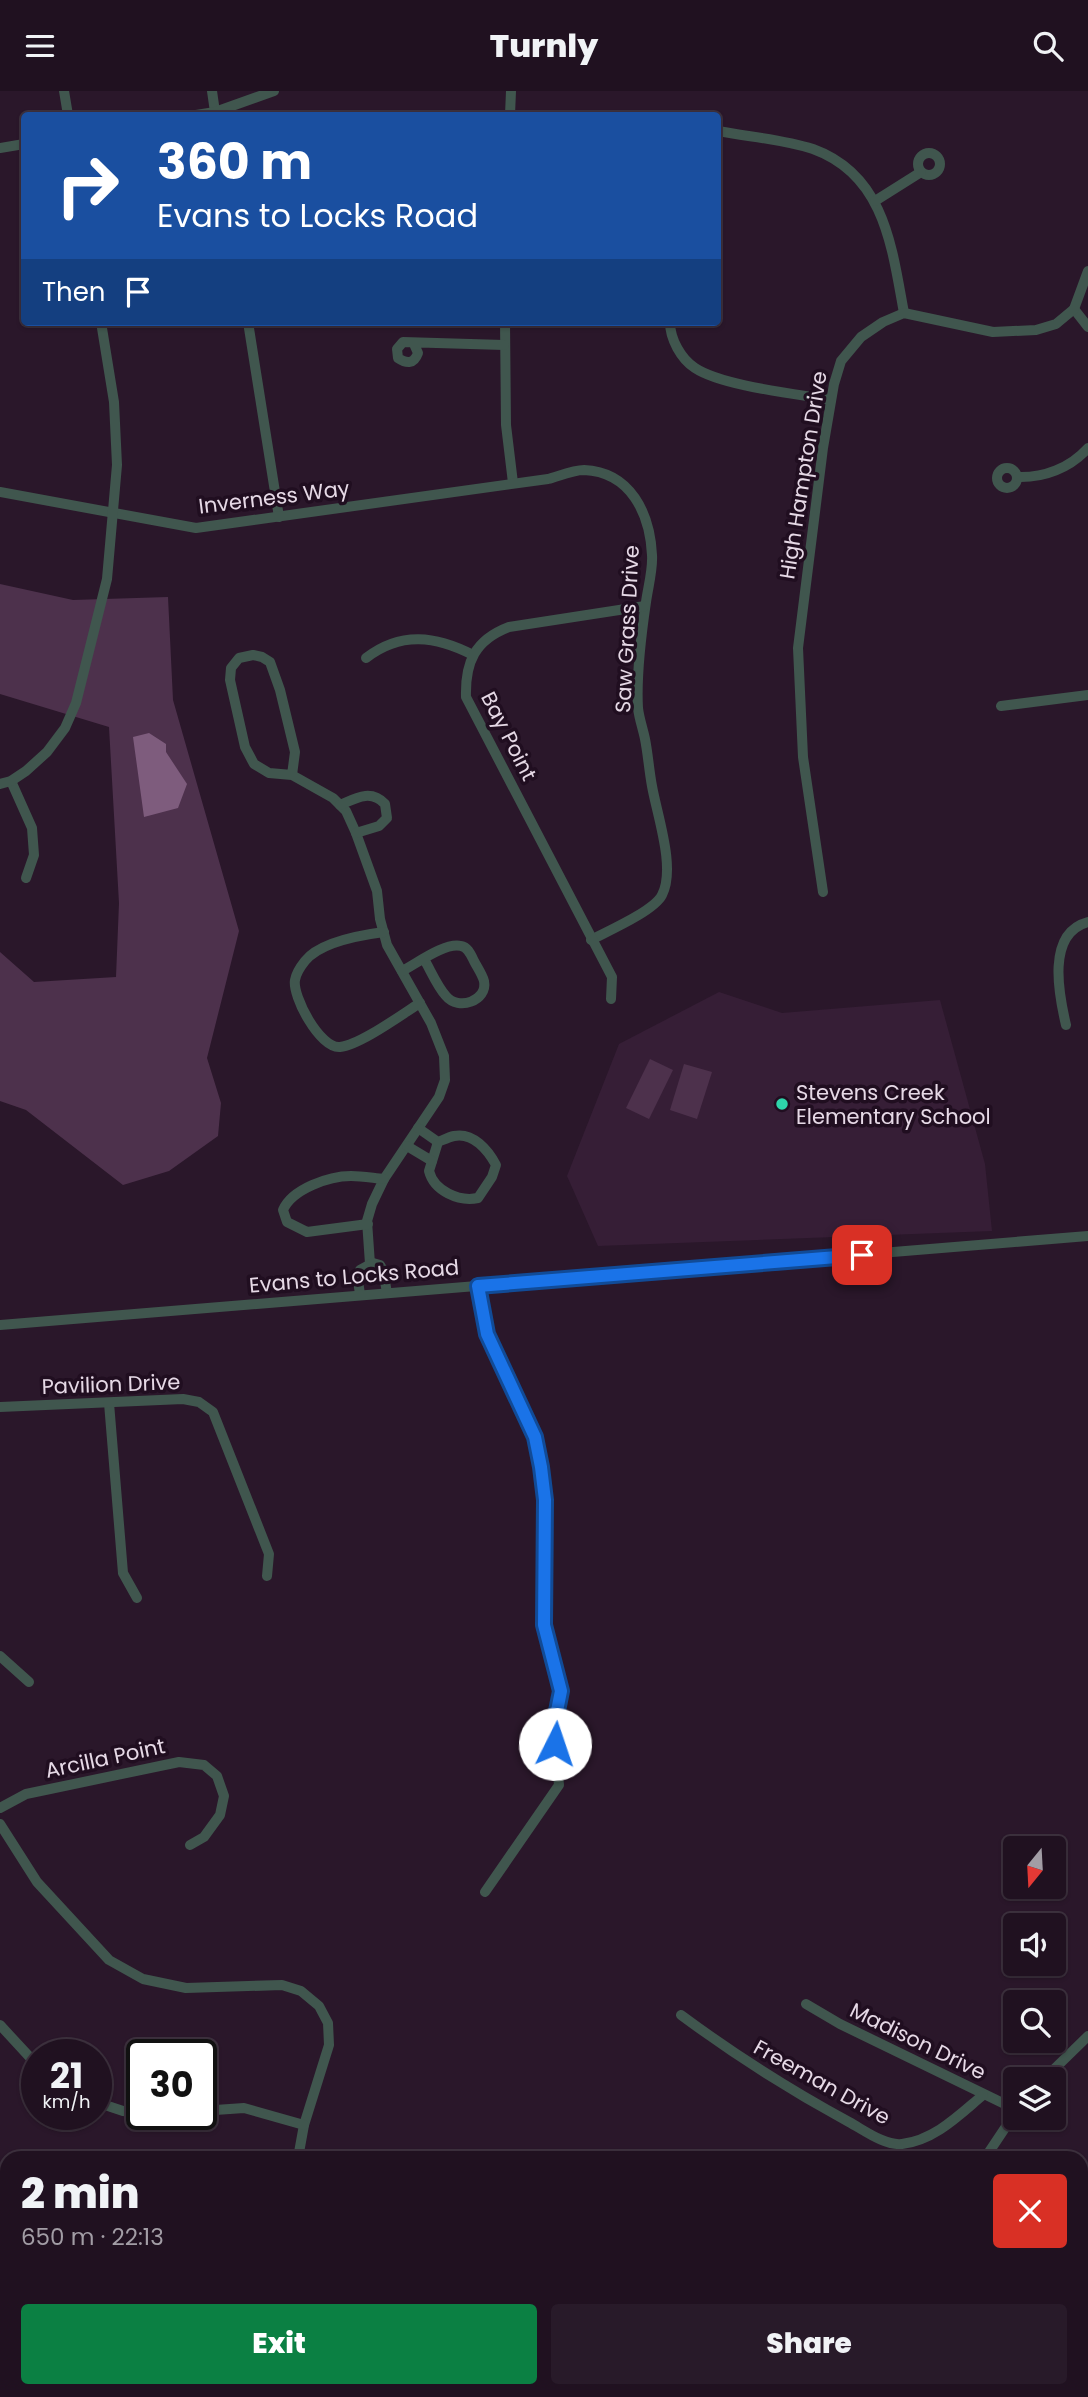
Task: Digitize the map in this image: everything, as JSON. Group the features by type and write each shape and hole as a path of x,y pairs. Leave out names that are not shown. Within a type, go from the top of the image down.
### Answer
{"street":[{"path":"64,91 68,112"},
{"path":"212,91 215,112 274,91"},
{"path":"510,112 511,91"},
{"path":"721,131 813,149 834,159 857,177 874,201 886,225 904,313 993,332 1036,330 1056,324 1073,309 1088,271"},
{"path":"0,148 21,144"},
{"path":"874,201 920,172"},
{"path":"1073,309 1088,327"},
{"name":"High Hampton Drive","path":"823,891 803,757 798,648 823,448 841,361 861,337 883,322 904,313"},
{"path":"26,878 34,855 32,828 5,782 47,752 65,728 76,703 107,579 117,465 114,402 102,326"},
{"path":"249,326 279,517"},
{"path":"505,326 506,425 513,484"},
{"path":"671,326 675,344 695,368 731,381 831,400"},
{"path":"414,344 429,342 504,345"},
{"path":"1017,477 1031,478 1060,469 1077,460 1088,448"},
{"name":"Saw Grass Drive","path":"513,484 582,470 603,473 621,481 631,490 640,505 650,537 653,558 645,606 638,709 666,859 667,880 662,897 650,907 591,940"},
{"name":"Inverness Way","path":"0,492 195,529 513,484"},
{"path":"366,658 382,646 405,640 429,639 452,644 474,655 491,634 509,627 645,606"},
{"path":"292,775 295,752 280,690 270,662 253,655 239,658 231,668 230,680 245,747 254,764 269,772 292,775 333,798 346,811 377,891 387,945 420,1003 444,1056 445,1080 439,1097 384,1179 372,1204 368,1224 370,1263"},
{"name":"Bay Point","path":"474,655 465,681 466,697 611,977 611,999"},
{"path":"1001,706 1088,695"},
{"path":"340,805 373,795 386,804 387,818 379,825 356,833"},
{"path":"1066,1025 1057,963 1066,940 1080,924 1088,922"},
{"path":"384,932 322,948 305,960 295,981 310,1023 319,1037 328,1044 339,1047 359,1040 420,1003"},
{"path":"402,971 424,959 448,946 461,946 469,950 484,981 483,990 477,998 464,1005 456,1004 447,997 424,959"},
{"path":"418,1128 438,1142"},
{"path":"466,1135 485,1148 496,1165 478,1198 470,1200 447,1193 435,1184 429,1171 438,1142 453,1136 466,1135"},
{"path":"407,1146 432,1161"},
{"path":"368,1224 307,1232 288,1222 283,1210 287,1201 299,1192 329,1180 350,1176 384,1179"},
{"name":"Evans to Locks Road","path":"0,1325 1088,1236"},
{"path":"360,1294 360,1270 370,1263 380,1265 383,1270 387,1293"},
{"path":"478,1286 487,1334 535,1437 545,1500 544,1625 561,1691 556,1716 555,1744 559,1785 485,1892"},
{"name":"Pavilion Drive","path":"0,1407 183,1399 199,1402 213,1412 269,1554 267,1577"},
{"path":"108,1403 123,1573 137,1598"},
{"path":"0,1656 29,1682"},
{"name":"Arcilla Point","path":"0,1808 26,1794 179,1762 204,1765 217,1776 224,1796 220,1815 204,1837 190,1845"},
{"path":"0,1824 37,1882 109,1960 131,1973 163,1985 186,1989 282,1985 301,1991 319,2006 328,2023 329,2045 304,2125 299,2151"},
{"name":"Madison Drive","path":"806,2004 840,2024 1003,2105"},
{"name":"Freeman Drive","path":"681,2015 734,2054 802,2097 878,2138 898,2144 923,2140 953,2121 983,2095"},
{"path":"0,2025 21,2048"},
{"path":"1056,2067 1088,2036"},
{"path":"217,2110 244,2108 304,2125"},
{"path":"989,2151 1003,2130"}],"shaded area":[{"path":"0,584 73,600 168,597 173,700 239,931 207,1058 221,1103 218,1136 169,1171 123,1185 26,1110 0,1101 0,952 34,982 116,977 119,903 109,727 0,694"},
{"path":"149,733 166,744 166,752 187,784 178,808 144,817 133,737"},
{"name":"Stevens Creek Elementary School","path":"719,992 782,1013 940,1000 985,1164 992,1231 598,1246 567,1176 619,1044"},
{"path":"650,1059 673,1070 649,1119 626,1108"},
{"path":"684,1064 712,1072 697,1119 670,1110"}],"place":[{"name":"Stevens Creek Elementary School","path":"782,1104"}],"route":[{"path":"555,1744 556,1716 561,1691 544,1625 545,1500 541,1467 535,1437 487,1334 478,1286 862,1255"}]}
